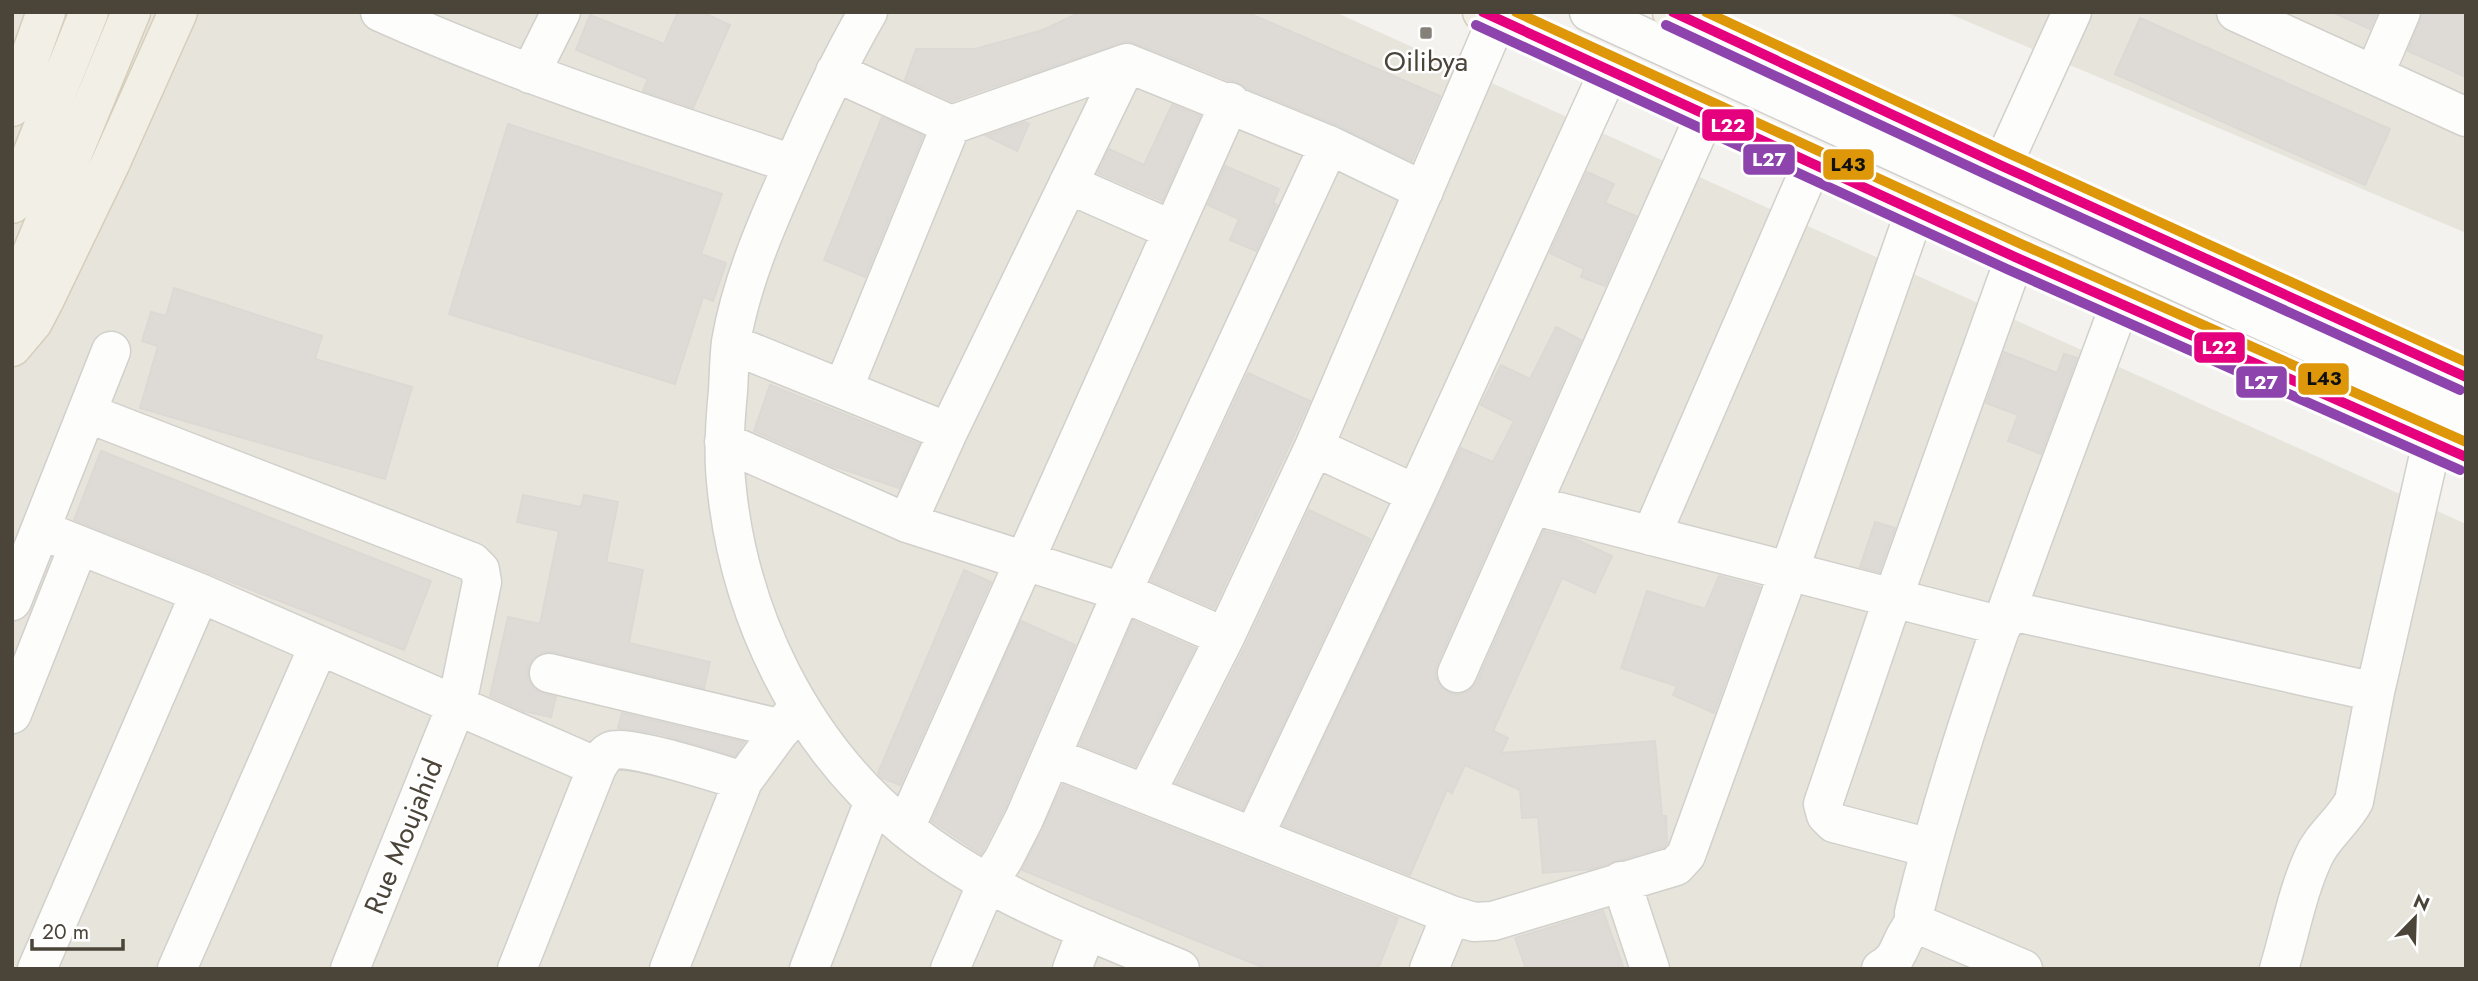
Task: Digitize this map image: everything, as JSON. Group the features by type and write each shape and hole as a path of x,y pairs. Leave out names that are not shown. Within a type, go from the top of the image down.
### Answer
{"main road":[{"path":"12,107 46,12"},
{"path":"12,204 89,12"},
{"path":"12,301 131,12"},
{"path":"12,347 33,322 44,301 111,162 178,12"},
{"path":"1672,12 1712,24 2002,166 2466,377"},
{"path":"1490,16 2015,257 2466,457"}],"street":[{"path":"380,12 530,74 793,164"},
{"path":"530,74 561,12"},
{"path":"868,12 835,72 756,252 741,298 731,344 724,442 726,481 739,560 790,717 833,755 874,801 944,857 987,883 1087,930 1180,969"},
{"path":"1589,12 2466,414"},
{"path":"2002,166 2072,12"},
{"path":"2236,12 2466,117"},
{"path":"2374,75 2400,12"},
{"path":"1146,793 1225,637 1314,447 1424,191 1490,16"},
{"path":"835,72 951,125 1127,63 1230,102 1329,145 1424,191"},
{"path":"907,523 948,432 1127,63"},
{"path":"1254,836 1416,494 1609,71"},
{"path":"905,828 1022,561 1230,102"},
{"path":"1457,673 1704,115"},
{"path":"843,389 951,125"},
{"path":"950,969 987,883 1003,860 1052,757 1122,592 1329,145"},
{"path":"1651,536 1812,164"},
{"path":"1068,184 1172,230"},
{"path":"1052,757 1474,922 1493,921 1676,866 1686,855 1915,211"},
{"path":"1930,848 1834,823 1826,815 1824,804 1893,598 2015,257"},
{"path":"1881,969 1891,964 1899,953 1914,923 1930,848 2005,618 2120,304"},
{"path":"731,344 948,432"},
{"path":"12,601 111,351"},
{"name":"Rue Moujahid","path":"87,413 477,565 482,582 457,704 350,969"},
{"path":"724,442 907,523 1122,592 1225,637"},
{"path":"2279,969 2313,858 2354,801 2375,692 2432,442"},
{"path":"1314,447 1416,494"},
{"path":"1532,505 1893,598 2375,692"},
{"path":"41,530 200,593 597,767"},
{"path":"12,714 79,545"},
{"path":"37,969 200,593"},
{"path":"177,969 319,645"},
{"path":"549,673 790,717"},
{"path":"669,969 743,781 790,717"},
{"path":"517,969 603,757 620,750 743,781"},
{"path":"809,969 874,801"},
{"path":"1621,881 1650,969"},
{"path":"1429,969 1451,915"},
{"path":"1914,923 2024,969"},
{"path":"1072,969 1087,930"}],"shaded area":[{"path":"12,12 1335,12 2466,524 2466,969 12,969"},
{"path":"1945,12 2466,12 2466,233"}],"building":[{"path":"678,12 702,12 730,25 693,108 643,91 648,79 576,50 590,15 664,44"},
{"path":"1081,12 1246,12 1440,96 1412,161 1337,125 1246,88 1238,82 1126,41 952,101 905,80 916,49 975,49 1043,30"},
{"path":"2332,12 2377,12 2370,29"},
{"path":"2422,12 2466,12 2466,77 2408,51"},
{"path":"2140,18 2390,129 2365,185 2115,74"},
{"path":"1172,105 1200,116 1162,201 1098,173 1109,149 1144,165"},
{"path":"882,117 923,136 865,277 824,260"},
{"path":"1025,122 1029,124 1017,151 986,136"},
{"path":"508,124 722,194 701,254 726,263 713,301 703,297 675,384 449,314"},
{"path":"1225,166 1279,189 1273,203 1277,205 1256,251 1230,240 1239,219 1208,205"},
{"path":"1587,172 1614,184 1605,203 1636,216 1605,286 1581,277 1584,269 1550,253"},
{"path":"174,288 322,336 315,359 412,387 385,479 140,408 158,346 142,341 151,312 166,316"},
{"path":"1556,327 1581,340 1437,664 1435,676 1440,686 1449,693 1460,695 1469,691 1477,682 1544,531 1573,538 1612,556 1595,593 1562,578 1493,731 1508,738 1501,753 1655,741 1662,816 1666,816 1667,843 1664,847 1591,869 1543,873 1538,817 1522,818 1520,790 1465,765 1452,793 1447,790 1410,875 1283,825 1461,448 1493,462 1514,421 1481,405 1501,365 1530,379"},
{"path":"2004,352 2057,373 2064,354 2077,358 2041,454 2008,441 2018,415 1986,403"},
{"path":"1248,373 1310,401 1214,608 1151,581"},
{"path":"770,385 919,444 899,488 833,466 754,431"},
{"path":"101,451 431,581 404,650 74,520"},
{"path":"523,495 581,507 584,495 618,502 606,562 643,570 629,643 710,662 704,688 554,652 543,652 533,658 528,667 528,679 534,689 556,697 551,717 524,711 490,696 508,617 540,624 559,531 517,522"},
{"path":"1309,510 1370,539 1243,809 1176,783 1245,647"},
{"path":"1875,522 1895,528 1879,572 1860,567"},
{"path":"964,570 991,582 900,785 882,778 878,773"},
{"path":"1719,576 1760,587 1714,713 1673,695 1677,686 1621,668 1647,591 1705,609"},
{"path":"1021,621 1075,645 1004,810 981,854 932,821"},
{"path":"1133,621 1195,648 1135,766 1080,745"},
{"path":"622,713 744,742 735,756 660,734 618,728"},
{"path":"1063,785 1398,918 1378,969 1267,969 1022,870"},
{"path":"1603,911 1624,969 1526,969 1515,938"}],"transit line":[{"name":"L22","path":"1483,12 2015,257 2466,457"},
{"name":"L43","path":"1516,12 2021,244 2466,442"},
{"name":"L22","path":"1673,12 2002,166 2466,377"},
{"name":"L43","path":"1706,12 2466,362"},
{"name":"L27","path":"1476,25 2009,270 2460,470"},
{"name":"L27","path":"1666,25 2460,390"}],"place":[{"name":"Oilibya","path":"1426,33"}]}
